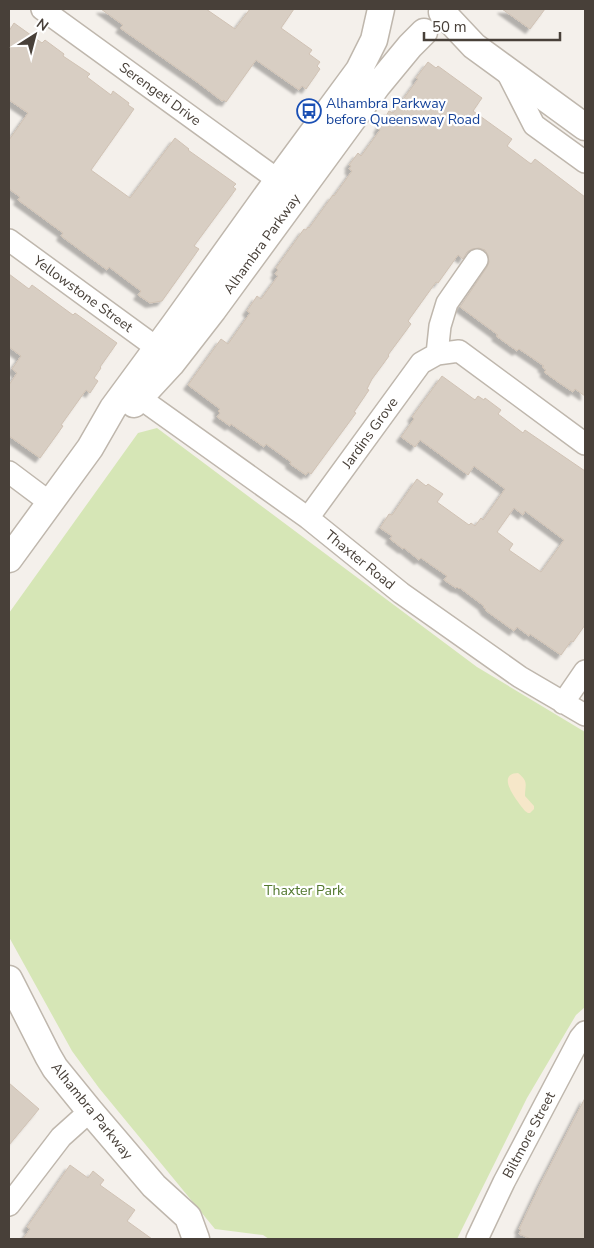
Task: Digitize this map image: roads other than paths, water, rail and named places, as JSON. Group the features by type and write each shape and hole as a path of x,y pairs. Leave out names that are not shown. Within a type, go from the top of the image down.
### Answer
{"street":[{"name":"Serengeti Drive","path":"42,9 278,180"},
{"name":"Alhambra Parkway","path":"99,439 113,408 359,70 374,40 382,9"},
{"path":"382,9 388,21 404,33 414,34 434,21 474,46 585,127"},
{"name":"Alhambra Parkway","path":"9,559 49,502 99,439 171,364 213,310 377,86 410,46 434,21"},
{"path":"505,68 534,125 585,162"},
{"name":"Yellowstone Street","path":"9,240 157,348"},
{"path":"477,260 447,303 440,326 437,354 459,351 585,444"},
{"name":"Jardins Grove","path":"308,518 421,363 437,354"},
{"name":"Thaxter Road","path":"140,398 308,518 400,593 520,677 585,715"},
{"path":"9,472 49,502"},
{"path":"563,703 585,671"},
{"name":"Alhambra Parkway","path":"9,979 55,1068 154,1186 188,1217 196,1239"},
{"name":"Biltmore Street","path":"477,1239 504,1182 580,1038 585,1032"},
{"path":"9,1205 61,1137 90,1111"},
{"name":"Alhambra Parkway","path":"154,1186 178,1239"}],"place":[{"name":"Alhambra Parkway before Queensway Road","path":"309,111"}],"park label":[{"name":"Thaxter Park","path":"304,890"}]}
